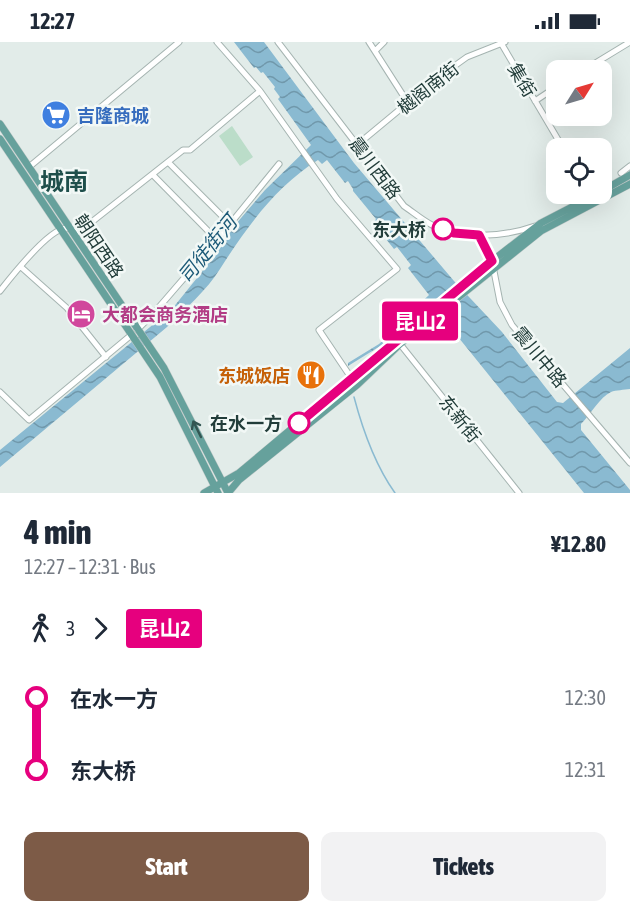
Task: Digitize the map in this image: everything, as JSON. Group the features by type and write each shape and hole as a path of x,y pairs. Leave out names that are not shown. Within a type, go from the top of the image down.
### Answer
{"main road":[{"name":"朝阳西路","path":"0,124 164,368 228,493"},
{"name":"朝阳西路","path":"0,139 59,230 160,377 216,489"},
{"path":"612,186 630,175"},
{"path":"612,190 630,184"},
{"path":"228,493 239,480 357,385 428,319 478,277 492,261 541,223 579,204"},
{"path":"478,277 494,269 541,231 582,204"},
{"path":"204,493 216,489 239,473 428,319"}],"street":[{"path":"29,167 179,42"},
{"path":"217,42 260,91 314,170 397,269 319,330 352,379"},
{"name":"震川西路","path":"278,42 404,206 432,225 454,233 479,235 522,230 541,223"},
{"path":"369,42 408,103"},
{"path":"375,51 384,42"},
{"path":"600,60 630,42"},
{"name":"樾阁南街","path":"357,145 467,57 502,43"},
{"name":"集街","path":"502,43 557,138"},
{"path":"0,291 48,238 59,230 68,228 79,232 183,150 190,150 260,91"},
{"path":"535,100 546,93"},
{"path":"169,163 230,224"},
{"path":"138,332 279,164"},
{"path":"621,172 630,166"},
{"path":"153,175 217,240"},
{"name":"震川中路","path":"479,235 492,261 500,302 512,325 630,464"},
{"path":"21,267 67,308 106,357"},
{"path":"0,392 29,420 131,337"},
{"name":"东新街","path":"400,344 519,493"}],"green space":[{"path":"232,126 253,157 240,166 219,136"}],"water":[{"path":"234,42 264,42 354,163 454,281 502,332 557,402 563,403 630,348 630,389 607,394 581,424 581,430 630,490 630,493 584,493 446,322 432,301 390,340 348,366 348,363 379,344 390,334 393,325 403,316 406,317 429,295 408,268 411,265 397,247 394,249 373,223 376,219 353,191 348,181 345,183 327,160 322,164 318,160 303,170 275,195 240,238 215,277 167,327 0,467 0,450 172,309 235,225 265,190 311,145 278,99 280,97 275,87 263,72 254,68"}],"waterway":[{"path":"354,397 370,447 395,493"}],"bus line":[{"name":"昆山2","path":"299,423 492,261 479,235 454,233 443,229"}],"place":[{"name":"吉隆商城","path":"56,115"},
{"name":"东大桥","path":"443,229"},
{"name":"大都会商务酒店","path":"81,314"},
{"name":"东城饭店","path":"311,375"},
{"name":"在水一方","path":"299,423"}],"district":[{"name":"城南","path":"64,181"}],"water label":[{"name":"司徒街河","path":"207,249"}]}
